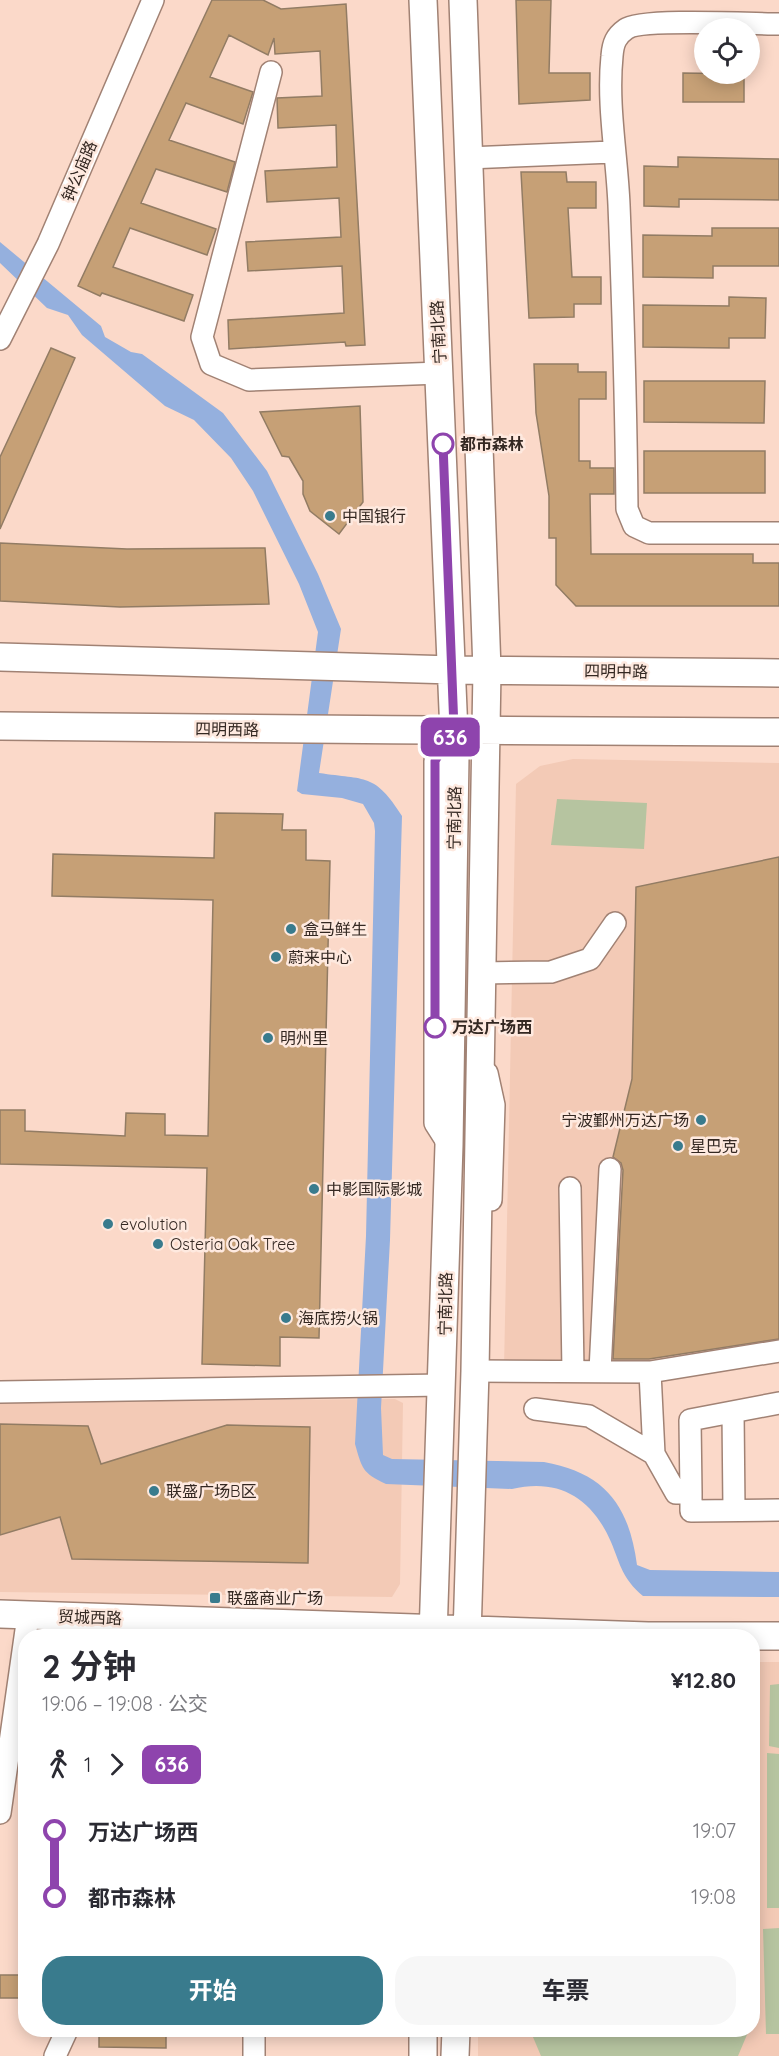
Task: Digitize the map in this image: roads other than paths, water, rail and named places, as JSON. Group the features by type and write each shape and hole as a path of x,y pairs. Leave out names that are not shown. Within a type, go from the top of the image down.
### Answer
{"main road":[{"name":"宁南北路","path":"423,0 454,729 449,1145 433,1629"},
{"path":"463,0 487,670"},
{"path":"0,657 453,670"},
{"name":"四明中路","path":"453,670 779,673"},
{"name":"宁南北路","path":"467,1629 475,1371 487,670"},
{"name":"四明西路","path":"0,726 381,732 454,729"},
{"path":"454,729 779,732"},
{"name":"贸城西路","path":"0,1617 28,1616 338,1629"},
{"name":"贸城西路","path":"760,1636 779,1636"},
{"path":"423,2037 423,2056"},
{"path":"455,2056 456,2037"}],"street":[{"name":"钟公庙路","path":"0,339 48,244 153,0"},
{"path":"779,24 661,23 629,26 616,38 612,56 613,152 618,182 626,358 627,509 634,526 649,532 779,533"},
{"path":"271,72 202,336 211,364 249,380 440,373"},
{"path":"468,158 613,152"},
{"path":"482,973 550,972 590,959 615,923"},
{"path":"600,1371 610,1169"},
{"path":"570,1188 573,1371"},
{"path":"475,1371 650,1372 779,1351"},
{"path":"650,1372 654,1454 676,1493 691,1493"},
{"path":"0,1392 442,1385"},
{"path":"779,1403 690,1420 691,1511 779,1510"},
{"path":"535,1409 589,1416 654,1454"},
{"path":"733,1412 734,1510"},
{"path":"26,1629 28,1616"},
{"path":"0,1813 18,1686"},
{"path":"55,2056 64,2037"},
{"path":"254,2037 254,2056"}],"water":[{"path":"0,242 101,326 105,337 131,352 142,354 223,413 267,471 318,574 341,629 319,773 359,778 376,785 393,802 402,816 390,1240 381,1408 383,1455 392,1459 544,1462 565,1467 583,1474 610,1495 628,1525 637,1565 650,1570 779,1572 779,1597 643,1596 626,1577 611,1542 594,1514 584,1503 559,1489 545,1486 512,1489 386,1484 364,1469 355,1444 366,1236 375,831 374,823 363,804 342,798 302,794 297,791 318,632 299,584 253,491 231,458 194,420 165,406 82,335 68,315 47,308 0,263"}],"place":[{"name":"都市森林","path":"443,444"},
{"name":"中国银行","path":"330,516"},
{"name":"盒马鲜生","path":"291,929"},
{"name":"蔚来中心","path":"276,957"},
{"name":"万达广场西","path":"435,1027"},
{"name":"明州里","path":"268,1038"},
{"name":"宁波鄞州万达广场","path":"701,1120"},
{"name":"星巴克","path":"678,1146"},
{"name":"中影国际影城","path":"314,1189"},
{"name":"evolution","path":"108,1224"},
{"name":"Osteria Oak Tree","path":"158,1244"},
{"name":"海底捞火锅","path":"286,1318"},
{"name":"联盛广场B区","path":"154,1491"},
{"name":"联盛商业广场","path":"215,1598"}]}
